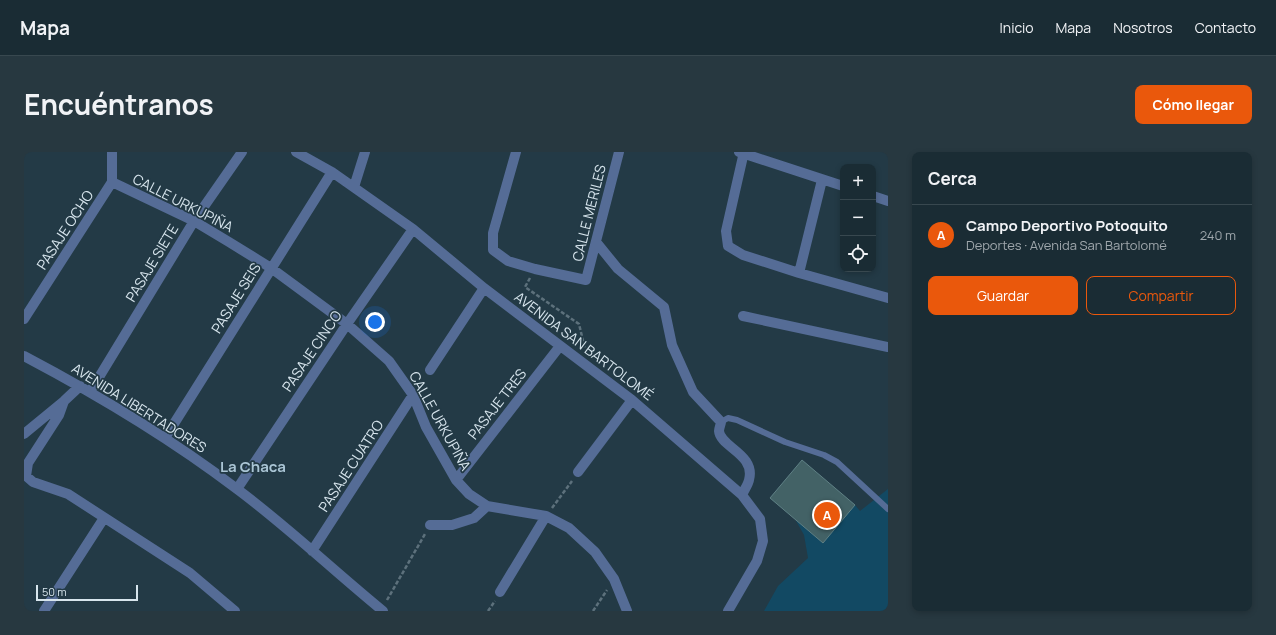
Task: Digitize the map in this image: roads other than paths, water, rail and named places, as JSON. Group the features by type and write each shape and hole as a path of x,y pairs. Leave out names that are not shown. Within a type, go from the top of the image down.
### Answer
{"street":[{"name":"PASAJE OCHO","path":"24,319 112,182 112,152"},
{"name":"PASAJE SIETE","path":"90,392 194,221 242,152"},
{"name":"AVENIDA SAN BARTOLOMÉ","path":"296,152 332,172 413,229 484,288 632,400 742,495 760,519 763,541 757,561 728,611"},
{"path":"354,187 365,152"},
{"name":"CALLE MERILES","path":"516,152 493,233 493,250 508,261 535,269 586,280 619,152"},
{"path":"840,185 742,152 726,231 728,246 743,255 799,273 888,298"},
{"name":"PASAJE SEIS","path":"165,438 332,172"},
{"path":"799,273 822,180"},
{"name":"CALLE URKUPIÑA","path":"112,182 194,221 271,268 347,324 389,360 413,395 426,427 456,480 469,494 487,506 546,516 569,528 595,552 614,579 627,611"},
{"path":"876,197 888,201"},
{"name":"PASAJE CINCO","path":"237,489 347,324 413,229"},
{"path":"596,242 618,269 664,307 672,345 693,392 721,422 719,431 722,438 740,453 750,470 749,480 742,495"},
{"path":"430,370 484,288"},
{"path":"743,316 888,347"},
{"name":"PASAJE TRES","path":"456,480 560,346"},
{"name":"AVENIDA LIBERTADORES","path":"24,356 80,386 165,438 237,489 382,610"},
{"path":"24,434 80,386"},
{"name":"PASAJE CUATRO","path":"312,551 413,395"},
{"path":"578,472 632,400"},
{"path":"64,401 59,415 28,463 26,476 32,482 68,494 190,573 235,611"},
{"path":"430,525 452,525 474,518 487,506"},
{"path":"500,592 546,516"},
{"path":"44,611 104,518"}],"lane":[{"path":"721,422 728,418 737,420 785,442 824,455 837,462 888,509"}],"place":[{"name":"Campo Deportivo Potoquito","path":"827,515"}],"district":[{"name":"La Chaca","path":"253,467"}]}
